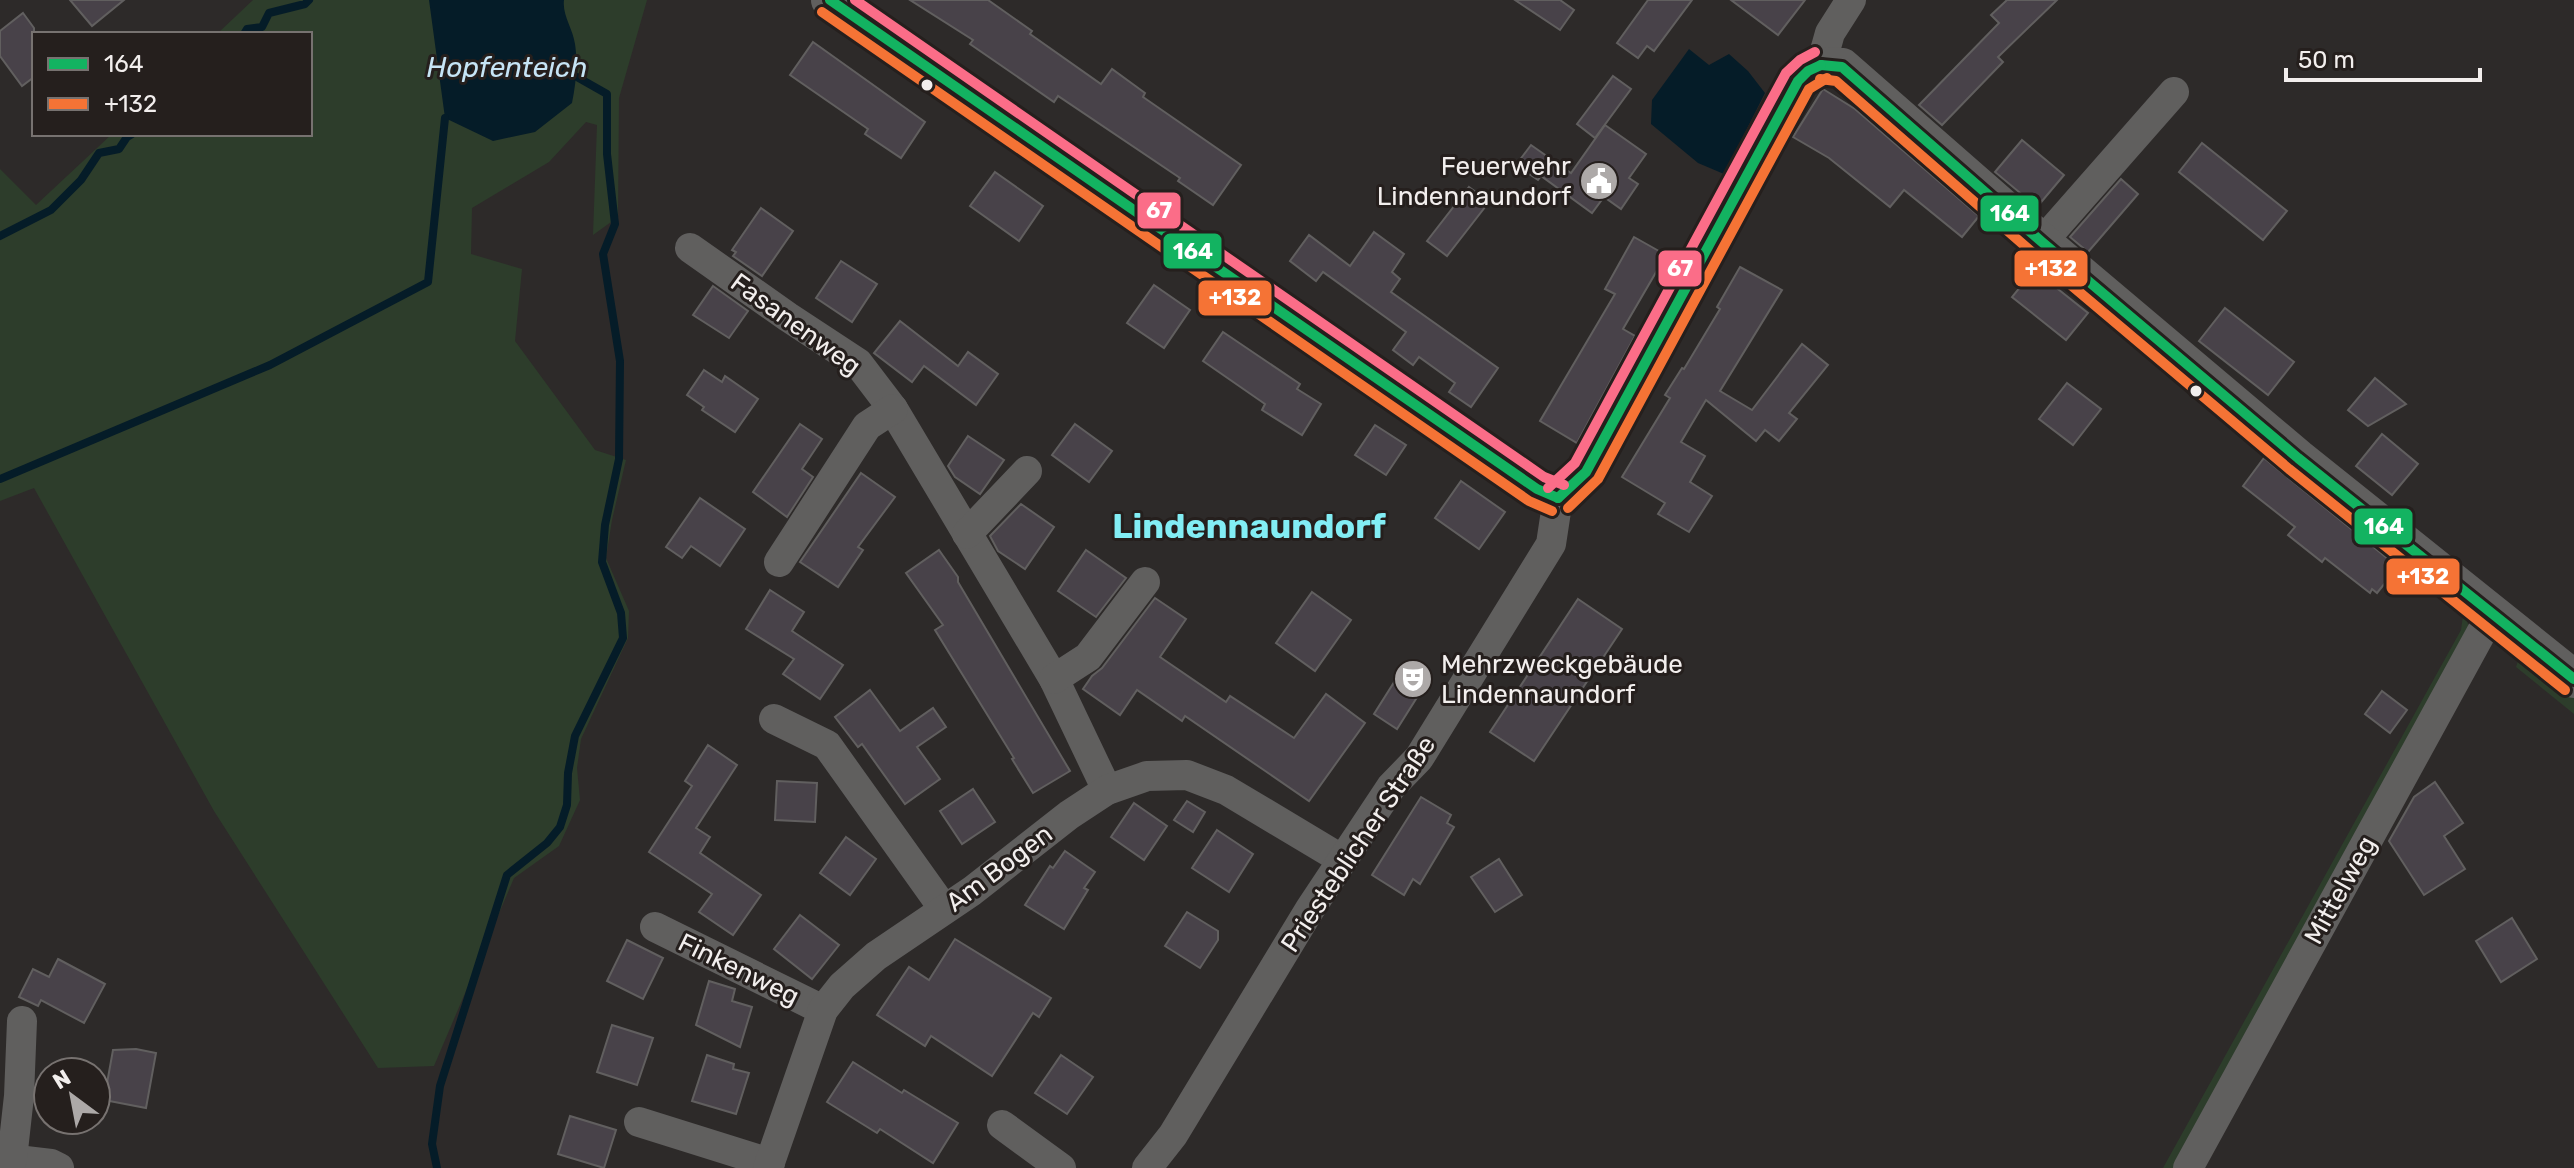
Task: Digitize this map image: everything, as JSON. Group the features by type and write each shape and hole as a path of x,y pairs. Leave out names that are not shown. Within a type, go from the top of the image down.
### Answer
{"street":[{"path":"830,0 1537,489 1558,498 1586,472 1798,81 1808,71 1821,65 1842,67 2042,242 2298,458 2574,679"},
{"path":"1821,65 1830,33 1851,0"},
{"path":"2042,242 2174,92"},
{"name":"Fasanenweg","path":"690,248 858,363 893,409 1054,679 1107,790"},
{"path":"779,562 867,426 893,409"},
{"path":"967,534 1027,471"},
{"name":"Priesteblicher Straße","path":"1147,1168 1173,1135 1391,787 1419,758 1551,544 1558,498"},
{"path":"1054,679 1088,657 1145,582"},
{"name":"Mittelweg","path":"2188,1168 2492,613"},
{"path":"774,719 827,745 944,909"},
{"name":"Am Bogen","path":"769,1166 823,1010 842,986 876,956 972,891 1069,815 1107,790 1147,776 1187,775 1226,790 1343,860"},
{"name":"Finkenweg","path":"655,927 823,1010"},
{"path":"22,1021 19,1096 6,1159 51,1164 59,1168"},
{"path":"639,1122 769,1166"},
{"path":"1002,1125 1061,1168"}],"green space":[{"path":"253,0 647,0 619,98 618,217 593,235 597,125 586,122 549,162 472,208 471,254 522,269 515,341 595,450 626,460 606,558 629,611 628,638 581,739 577,768 580,800 559,846 514,878 434,1066 378,1068 214,811 34,488 0,501 0,169 36,205 110,136 312,136 312,32 219,32"},
{"path":"2463,616 2470,633 2175,1168 2163,1168 2461,630"},
{"path":"2520,655 2574,698 2574,714 2516,667"}],"water":[{"name":"Hopfenteich","path":"429,0 564,0 576,51 572,103 535,132 493,141 445,118"},
{"path":"1689,49 1709,65 1729,54 1748,71 1765,93 1724,174 1698,163 1651,124 1652,100"}],"building":[{"path":"70,0 124,0 92,26"},
{"path":"910,0 988,0 1101,84 1112,69 1145,93 1143,97 1241,165 1213,205 1178,181 1180,178 1058,96 1054,102 970,44 973,40"},
{"path":"1515,0 1560,0 1574,10 1560,30"},
{"path":"1648,0 1692,0 1654,51 1647,46 1638,58 1617,43"},
{"path":"1731,0 1805,0 1778,35"},
{"path":"2007,0 2057,0 1998,57 2003,62 1942,125 1919,105 1999,23 1991,15"},
{"path":"23,13 34,28 32,78 22,86 0,56 0,31"},
{"path":"813,42 925,122 901,158 865,134 868,129 790,75"},
{"path":"1613,76 1631,89 1595,138 1577,124"},
{"path":"1823,89 1855,109 1979,216 1962,237 1904,190 1890,207 1829,158 1793,137"},
{"path":"1605,125 1646,154 1629,178 1638,184 1621,209 1604,197 1592,213 1541,176 1538,180 1516,165 1531,145 1571,173"},
{"path":"2022,140 2064,175 2037,207 1995,172"},
{"path":"2202,143 2287,211 2263,240 2179,172"},
{"path":"995,172 1043,206 1019,241 970,206"},
{"path":"2121,179 2138,194 2088,252 2070,237"},
{"path":"1469,187 1489,202 1447,256 1427,241"},
{"path":"761,208 793,231 762,276 733,256 736,252 732,250"},
{"path":"1374,232 1404,254 1392,272 1400,279 1391,292 1498,368 1471,407 1449,392 1455,383 1419,357 1413,365 1393,350 1406,332 1323,272 1316,281 1290,261 1309,235 1350,266"},
{"path":"1634,237 1666,255 1623,329 1635,336 1577,443 1540,421 1615,294 1605,289"},
{"path":"841,261 877,284 852,322 816,298"},
{"path":"1740,267 1782,290 1720,391 1752,410 1802,344 1828,365 1789,413 1797,419 1779,441 1765,430 1756,441 1706,400 1681,442 1705,456 1690,482 1712,496 1689,532 1658,514 1665,503 1622,477 1670,398 1665,395 1720,309 1717,307"},
{"path":"2034,270 2088,313 2066,340 2012,297"},
{"path":"1154,285 1190,310 1164,348 1127,323"},
{"path":"713,286 748,311 729,338 693,315"},
{"path":"2225,308 2294,362 2268,395 2199,341"},
{"path":"900,321 958,366 968,352 998,374 976,405 924,366 912,382 874,353"},
{"path":"1223,332 1300,384 1297,389 1321,404 1302,435 1262,410 1265,404 1203,361"},
{"path":"704,370 722,382 725,376 758,399 735,432 702,410 704,407 687,395"},
{"path":"2375,378 2406,404 2368,426 2348,410"},
{"path":"2067,383 2101,409 2073,445 2039,419"},
{"path":"800,424 822,439 802,469 813,477 787,517 753,492"},
{"path":"1075,424 1112,451 1089,482 1052,455"},
{"path":"1375,425 1406,445 1386,475 1355,455"},
{"path":"2382,434 2418,464 2392,495 2356,466"},
{"path":"968,436 1004,460 980,494 955,477 948,466"},
{"path":"2264,458 2398,567 2377,593 2372,589 2370,593 2325,558 2322,562 2288,535 2295,527 2243,486"},
{"path":"861,473 895,497 858,547 863,550 838,587 800,562"},
{"path":"1461,481 1505,512 1479,549 1435,518"},
{"path":"700,498 745,529 720,566 691,546 682,558 666,547"},
{"path":"1021,504 1054,527 1025,569 998,551 990,536"},
{"path":"939,550 958,577 958,582 1070,771 1033,793 935,630 943,625 906,573"},
{"path":"1086,550 1126,578 1096,617 1058,591"},
{"path":"770,590 804,612 792,631 843,665 820,699 783,674 794,659 746,629"},
{"path":"1312,592 1351,620 1315,671 1276,643"},
{"path":"1155,598 1186,619 1160,657 1226,702 1230,696 1294,738 1326,694 1365,723 1309,801 1185,716 1182,721 1137,690 1120,715 1083,689"},
{"path":"1578,599 1622,629 1534,761 1490,732"},
{"path":"1398,676 1421,691 1397,729 1374,714"},
{"path":"870,690 900,731 933,708 946,727 917,747 940,779 905,804 862,744 858,747 835,717"},
{"path":"2382,691 2407,710 2390,733 2365,714"},
{"path":"708,745 737,765 696,828 710,837 700,853 761,895 733,935 699,912 712,894 649,852 692,786 685,781"},
{"path":"777,781 817,783 815,822 775,820"},
{"path":"2435,782 2463,823 2444,836 2465,869 2424,895 2389,841 2414,797"},
{"path":"973,789 995,822 962,844 940,811"},
{"path":"1421,797 1451,815 1447,823 1454,827 1420,884 1413,879 1404,895 1372,875"},
{"path":"1187,801 1205,812 1193,832 1174,820"},
{"path":"1134,803 1167,826 1144,860 1111,837"},
{"path":"1217,830 1253,854 1229,892 1192,868"},
{"path":"846,837 876,859 850,895 820,873"},
{"path":"1065,851 1095,872 1084,888 1088,890 1064,929 1025,905 1050,866 1053,868"},
{"path":"1499,859 1522,895 1495,912 1471,877"},
{"path":"1187,912 1218,931 1218,940 1200,968 1165,946"},
{"path":"800,915 839,945 812,979 774,949"},
{"path":"2512,918 2537,959 2501,982 2476,941"},
{"path":"955,939 1051,998 1039,1017 1033,1013 992,1076 931,1036 925,1046 877,1015 909,967 929,980"},
{"path":"627,940 663,958 643,999 607,981"},
{"path":"58,959 105,984 84,1023 41,1000 38,1006 19,997 33,969 49,977"},
{"path":"709,981 735,989 732,1001 752,1007 740,1047 696,1025"},
{"path":"612,1025 653,1038 637,1085 597,1072"},
{"path":"136,1049 156,1053 146,1108 112,1102 113,1050"},
{"path":"707,1055 734,1064 733,1069 749,1073 736,1114 692,1101"},
{"path":"1061,1055 1093,1077 1067,1114 1035,1093"},
{"path":"853,1062 958,1123 933,1163 880,1129 877,1133 827,1102"},
{"path":"570,1116 616,1130 604,1168 558,1154"}],"waterway":[{"path":"245,32 262,27 269,13 305,4 309,0"},
{"path":"437,1168 432,1144 440,1086 507,875 547,843 560,827 567,805 568,773 575,736 623,638 621,613 602,562 605,525 619,459 620,361 603,254 615,224 607,154 607,94 577,77"},
{"path":"0,479 270,365 428,282 445,118"},
{"path":"0,236 51,210 81,180 99,153 119,149 129,136"}],"transit line":[{"name":"164","path":"830,0 1537,489 1558,498"},
{"name":"67","path":"855,0 1544,477 1564,485"},
{"name":"+132","path":"822,12 1529,501 1552,511"},
{"name":"67","path":"1548,488 1575,463 1786,73 1815,52"},
{"name":"164","path":"1821,65 1842,67 2042,242 2298,458 2574,679"},
{"name":"164","path":"1558,498 1586,472 1798,81 1808,71 1821,65"},
{"name":"+132","path":"1568,508 1598,479 1809,89 1827,78"},
{"name":"+132","path":"1820,79 1836,81 2033,253 2289,469 2565,690"}],"place":[{"name":"Feuerwehr Lindennaundorf","path":"1599,181"},
{"name":"Mehrzweckgebäude Lindennaundorf","path":"1413,679"}],"district":[{"name":"Lindennaundorf","path":"1249,526"}]}
